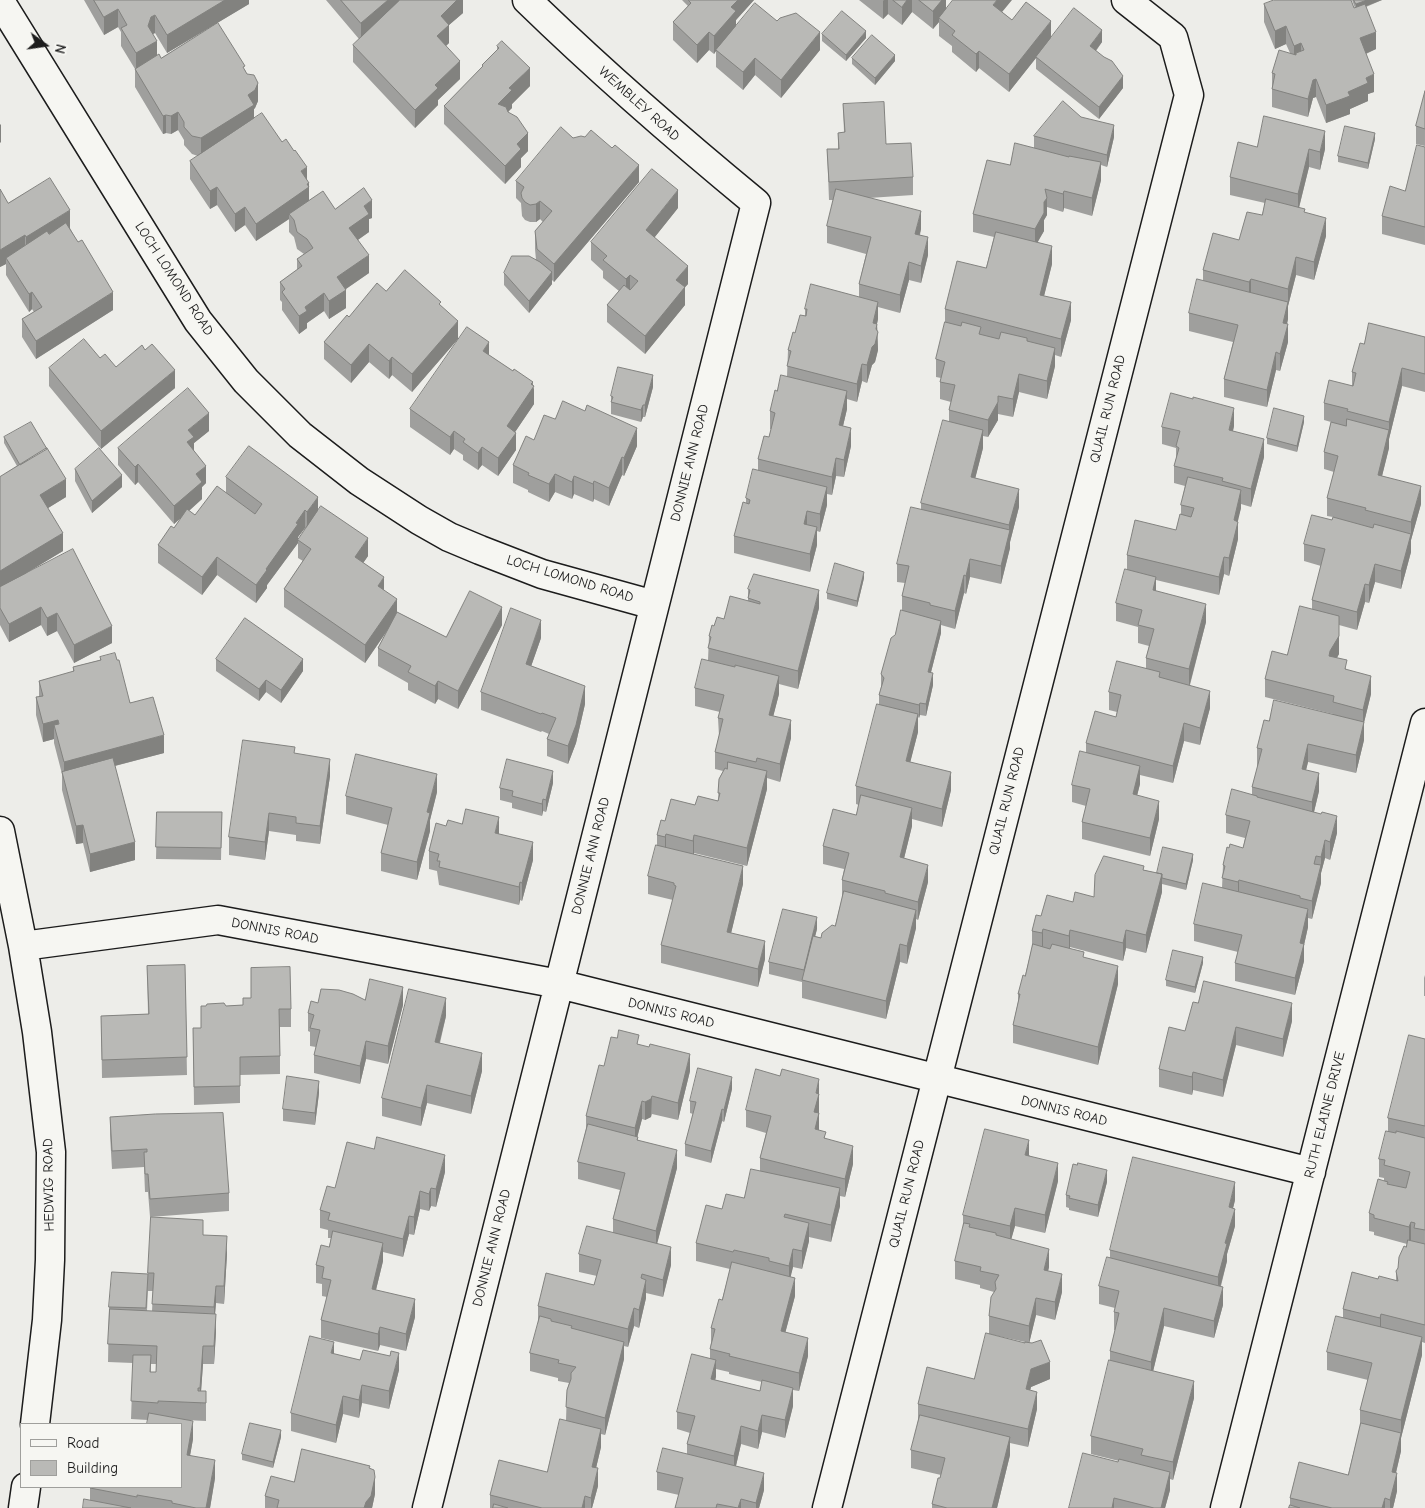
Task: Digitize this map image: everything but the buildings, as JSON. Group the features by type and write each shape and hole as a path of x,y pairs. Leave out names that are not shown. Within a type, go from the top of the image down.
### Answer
{"street":[{"name":"WEMBLEY ROAD","path":"527,0 662,125 756,203"},
{"name":"QUAIL RUN ROAD","path":"827,1508 1189,95 1173,37 1126,0"},
{"name":"LOCH LOMOND ROAD","path":"0,2 198,321 246,381 300,435 359,481 449,537 542,574 654,605"},
{"name":"DONNIE ANN ROAD","path":"427,1508 756,203"},
{"name":"RUTH ELAINE DRIVE","path":"1225,1508 1425,723"},
{"name":"HEDWIG ROAD","path":"0,831 23,946 37,1032 51,1152 48,1303 35,1423"},
{"name":"DONNIS ROAD","path":"23,946 218,920 559,984 1311,1172"},
{"path":"23,1508 26,1488"}]}
